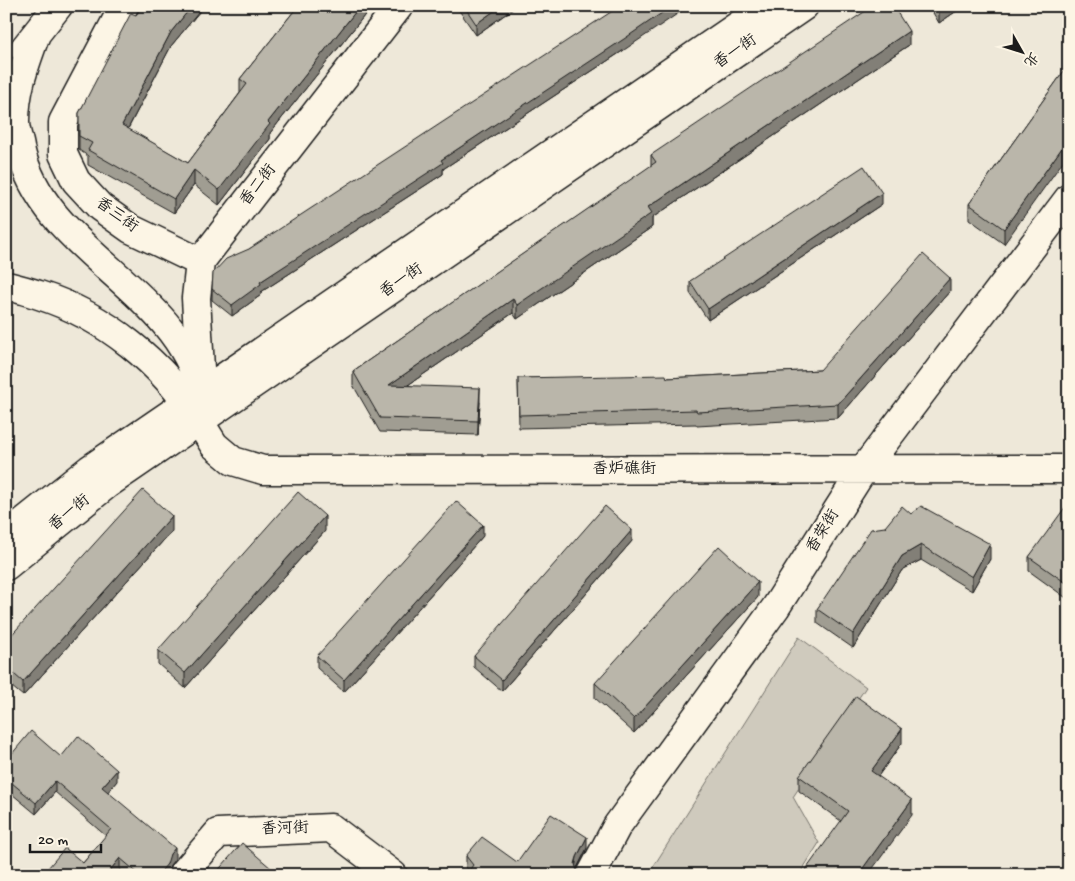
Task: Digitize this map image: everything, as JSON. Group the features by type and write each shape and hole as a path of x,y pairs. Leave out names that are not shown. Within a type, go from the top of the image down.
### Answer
{"main road":[{"path":"6,71 58,6"},
{"name":"香三街","path":"124,6 63,122 63,154 76,181 100,207 131,229 200,262"},
{"name":"香二街","path":"200,262 399,6"},
{"name":"香一街","path":"6,566 106,485 196,405 767,6"},
{"name":"香一街","path":"6,536 90,469 196,405 804,6"},
{"path":"6,84 36,34"},
{"path":"36,34 19,81 15,124 24,162 39,194 64,227 159,315 178,339 190,360 196,405"},
{"name":"香荣街","path":"591,875 617,826 776,607 863,470 1069,198"},
{"path":"196,405 196,298 200,262"},
{"path":"6,286 56,300 87,315 113,331 136,349 196,405"},
{"name":"香炉礁街","path":"196,405 214,445 233,461 263,470 1069,469"},
{"name":"香河街","path":"182,875 218,833 330,828 393,875"}],"shaded area":[{"path":"799,637 866,687 793,797 819,843 799,875 648,875"}],"building":[{"path":"143,6 192,6 171,32 122,125 188,163 247,84 240,79 298,6 360,6 268,122 270,124 219,190 194,170 174,199 88,150 92,143 79,136 79,113 131,13 136,15"},
{"path":"464,6 501,6 476,24"},
{"path":"620,6 672,6 441,160 443,163 260,282 261,284 232,305 212,289 213,273 226,259 249,249"},
{"path":"873,6 893,6 909,31 648,207 652,213 517,305 513,299 389,385 480,388 478,421 380,418 353,371 656,162 651,155"},
{"path":"1069,64 1069,138 1004,229 969,204"},
{"path":"864,166 882,193 708,309 690,281"},
{"path":"923,254 950,278 838,404 697,412 696,410 519,415 518,378 666,375 667,378 820,370"},
{"path":"143,490 172,516 23,682 6,667 6,641"},
{"path":"298,492 325,516 185,673 158,650"},
{"path":"456,501 483,525 344,680 317,656"},
{"path":"605,506 632,530 502,680 474,656"},
{"path":"902,506 911,514 921,506 990,544 972,577 921,545 902,556 853,634 817,609 871,529 885,527"},
{"path":"1066,506 1069,508 1069,585 1029,557"},
{"path":"719,546 758,582 634,719 595,683"},
{"path":"856,696 902,729 871,771 912,800 858,875 802,875 848,811 799,776"},
{"path":"31,731 61,757 78,736 117,770 102,787 175,848 170,854 167,864 158,875 140,875 120,858 106,875 42,875 65,848 83,863 111,829 55,781 36,803 6,778 6,761"},
{"path":"551,814 587,837 577,857 575,864 577,871 574,875 467,874 473,865 466,856 482,837 517,862"},
{"path":"242,843 279,875 214,875"}]}
